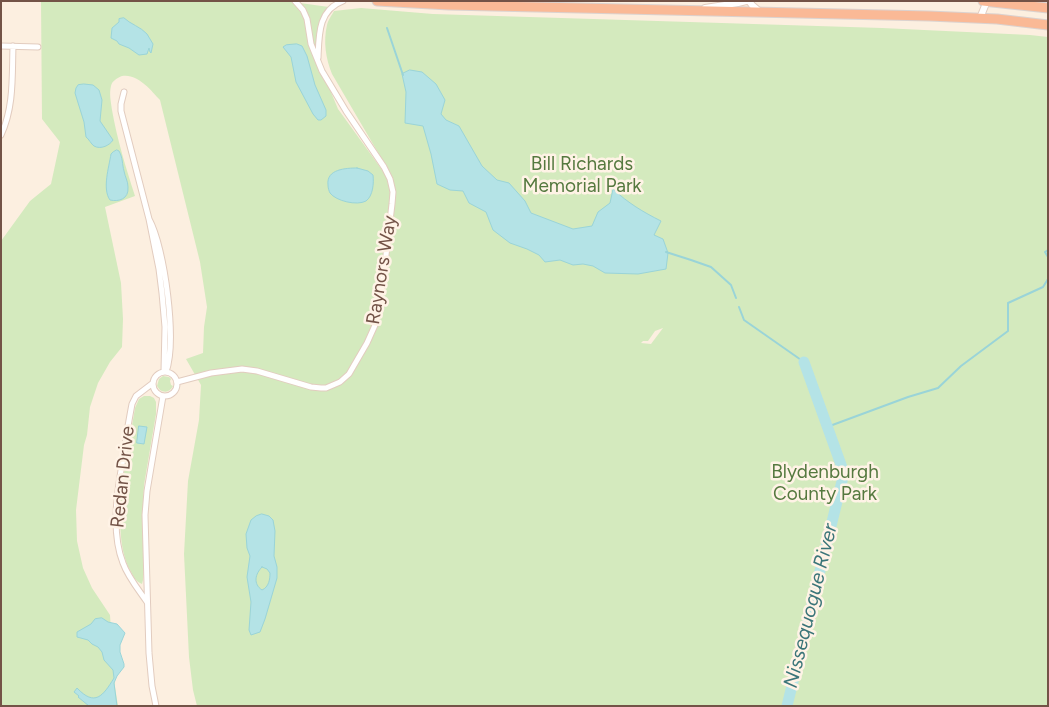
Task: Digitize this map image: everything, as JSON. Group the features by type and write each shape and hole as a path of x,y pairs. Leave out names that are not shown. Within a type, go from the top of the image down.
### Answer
{"highway":[{"path":"377,1 463,5 929,16 1048,24"},
{"path":"981,1 1048,8"}],"street":[{"name":"Raynors Way","path":"177,382 211,373 242,369 257,371 311,387 326,388 340,382 349,374 372,334 376,323 393,192 390,179 322,71 312,44 307,19 295,1"},
{"path":"318,60 323,20 330,8 343,1"},
{"path":"454,1 463,5"},
{"path":"686,10 738,4 748,1 759,11"},
{"path":"980,18 981,1"},
{"path":"980,18 987,1"},
{"path":"1022,1 1036,7"},
{"path":"1,46 38,47"},
{"path":"1,135 11,106 13,46"},
{"path":"124,92 121,111 149,219 156,238 162,269 169,355 169,363 165,372 174,376 177,382 176,390 174,393 163,396 157,393 153,383"},
{"name":"Redan Drive","path":"148,602 127,573 122,562 116,518 120,474 132,404 136,396 153,383 155,376 165,372"},
{"name":"Redan Drive","path":"156,706 150,662 146,503 163,396"}],"green space":[{"path":"41,1 293,2 302,13 308,28 311,44 338,109 393,185 387,168 332,74 325,38 328,23 334,11 361,8 433,14 882,28 1048,37 1048,706 197,706 189,657 184,554 188,481 199,420 201,385 186,359 203,353 207,307 200,262 160,100 143,83 133,77 122,76 114,81 111,86 110,95 116,132 135,196 105,207 121,283 122,347 110,362 98,383 90,407 76,510 77,541 83,568 92,588 110,615 118,706 1,706 1,241 30,201 51,184 60,142 42,119","holes":["663,328 651,344 641,343 648,341 655,331"]},
{"path":"300,3 329,7 324,15 316,51 309,22"},
{"path":"163,376 171,379 171,385 173,386 170,390 160,390 157,386 159,379"},
{"path":"144,396 154,398 156,414 144,485 144,567 142,584 133,576 124,553 121,534 121,513 125,468 135,408 139,399"}],"water":[{"path":"124,18 147,34 153,44 151,53 149,48 147,54 139,55 111,38 112,28 119,22 119,19"},
{"path":"297,44 302,46 307,56 315,85 326,110 326,116 321,120 318,120 313,114 296,82 291,57 283,47"},
{"path":"410,70 422,72 436,84 445,100 441,114 446,120 459,126 482,166 497,180 509,183 525,201 531,213 573,229 592,226 598,212 610,203 613,189 636,207 661,221 654,235 663,239 668,253 666,269 638,274 605,273 593,266 583,264 573,265 560,260 545,262 539,255 510,243 493,230 486,212 469,203 463,191 450,190 437,184 423,126 405,123 406,92 402,74"},
{"path":"78,85 93,85 99,90 102,100 100,121 113,140 105,146 94,146 86,137 84,122 75,93"},
{"path":"117,150 121,156 128,183 128,191 123,199 113,201 110,200 106,184 111,154"},
{"path":"357,168 368,171 373,175 372,189 368,199 352,203 333,196 328,187 330,176 338,170"},
{"path":"139,426 147,427 144,444 137,443"},
{"path":"262,514 269,516 273,520 277,578 260,632 251,635 249,630 251,602 247,577 250,556 247,548 246,534 251,520","holes":["262,567 270,573 268,585 262,590 257,585 257,576"]},
{"path":"102,618 117,624 125,633 120,645 124,667 114,683 117,706 89,706 74,692 77,688 89,697 98,697 106,690 114,678 113,670 104,660 102,652 98,647 88,640 77,637 77,632 91,624 95,619"}],"waterway":[{"path":"387,28 403,75"},
{"path":"1048,250 1045,252 1048,257"},
{"name":"Nissequogue River","path":"666,252 711,267 731,285 736,298"},
{"path":"827,427 938,388 961,366 1008,331 1008,303 1043,287 1048,279"},
{"name":"Nissequogue River","path":"739,307 744,320 804,362"},
{"name":"Nissequogue River","path":"787,706 844,473 804,362"}],"park label":[{"name":"Bill Richards Memorial Park","path":"582,175"},
{"name":"Blydenburgh County Park","path":"825,483"}]}
